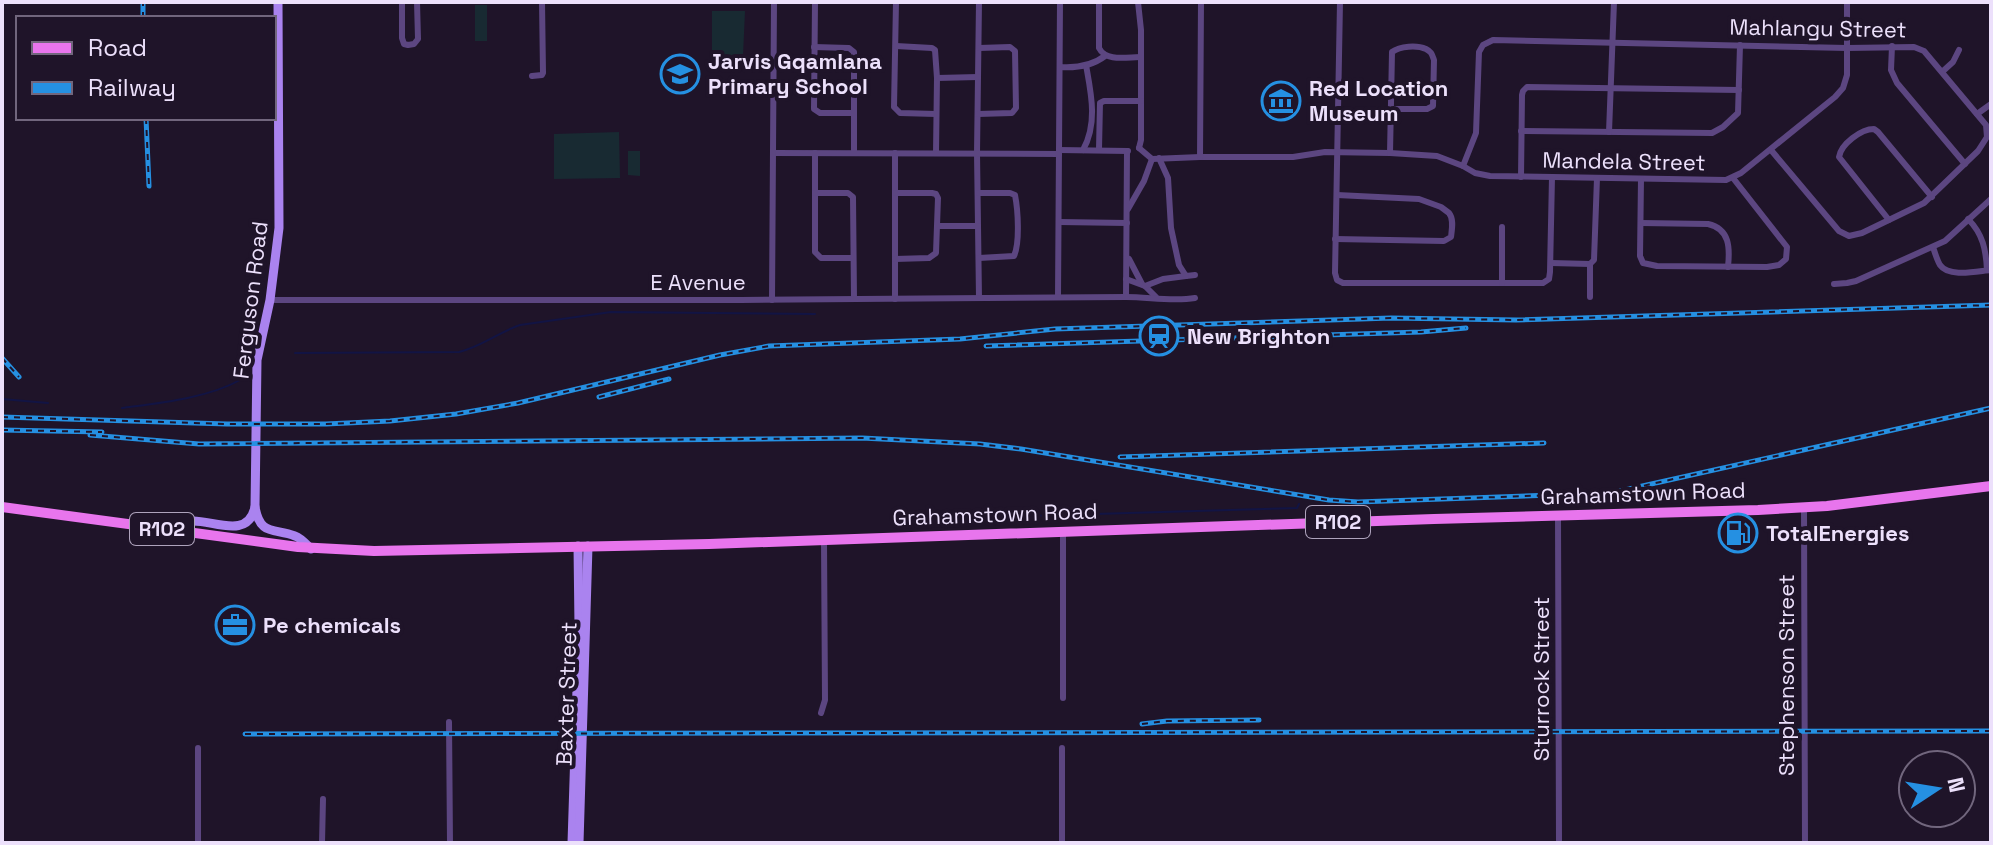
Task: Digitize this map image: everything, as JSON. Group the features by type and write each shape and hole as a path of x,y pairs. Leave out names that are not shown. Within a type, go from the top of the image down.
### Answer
{"main road":[{"name":"Ferguson Road","path":"255,507 257,360 270,300 279,228 278,2"},
{"name":"Grahamstown Road","path":"2,507 311,549 374,551 824,541 1804,507 1991,486"},
{"path":"164,529 193,521 239,525 252,516 255,507"},
{"path":"255,507 257,518 265,528 297,537 311,549"},
{"name":"Baxter Street","path":"579,843 583,546"},
{"name":"Baxter Street","path":"572,843 579,750"}],"street":[{"path":"402,2 402,38 404,44 411,45 418,39 417,2"},
{"path":"532,76 543,73 542,2"},
{"path":"772,300 774,2"},
{"path":"815,2 814,107 820,113 853,113"},
{"path":"896,2 895,109 900,113 936,114"},
{"path":"979,2 979,298"},
{"path":"1058,297 1060,2"},
{"path":"1099,2 1099,48 1102,54 1140,57"},
{"path":"1138,2 1141,30 1139,148"},
{"path":"1200,157 1201,2"},
{"path":"1340,2 1335,239 1337,280 1343,283 1543,283 1550,276 1552,177"},
{"path":"1609,132 1614,2"},
{"name":"Mandela Street","path":"1155,159 1293,157 1319,152 1390,153 1437,156 1482,175 1719,182 1733,178 1771,150 1841,92 1847,75 1847,2"},
{"name":"Mahlangu Street","path":"1463,166 1476,133 1479,52 1483,45 1493,40 1919,48 1977,114"},
{"path":"1521,131 1712,133 1738,113 1740,45"},
{"path":"896,46 934,49 937,78 936,153"},
{"path":"1892,46 1891,70 1897,83 1965,164"},
{"path":"814,47 853,50 854,153"},
{"path":"978,114 1012,113 1016,108 1015,51 1010,47 979,48"},
{"path":"1390,153 1392,52 1400,47 1427,49 1435,64 1433,106 1427,109 1391,109"},
{"path":"1942,72 1953,62 1959,50"},
{"path":"1060,67 1076,68 1102,60 1105,56"},
{"path":"1083,150 1090,135 1091,98 1086,65"},
{"path":"937,78 978,77"},
{"path":"1521,177 1522,95 1527,87 1739,90"},
{"path":"1099,145 1100,103 1141,101"},
{"path":"1771,150 1842,234 1853,236 1913,210 1932,197 1978,151 1987,137 1986,125 1977,114 1991,104"},
{"path":"1889,220 1839,157 1842,148 1865,130 1871,128 1878,132 1932,197"},
{"path":"1090,135 1099,145"},
{"path":"773,153 1059,152 1099,145 1127,151 1139,148 1155,159 1168,178 1171,228 1179,265 1186,276"},
{"path":"1126,297 1127,151"},
{"path":"815,153 816,254 823,258 853,258"},
{"path":"895,153 895,299"},
{"path":"1127,211 1155,159"},
{"path":"1590,297 1597,178"},
{"path":"1641,179 1640,256 1643,263 1728,267 1779,265 1786,259 1787,247 1733,178"},
{"path":"815,193 848,193 852,196 854,299"},
{"path":"895,259 929,258 938,251 936,194 896,193"},
{"path":"979,193 1015,195 1017,236 1014,256 979,258"},
{"path":"1335,239 1444,241 1451,237 1452,227 1449,213 1424,200 1337,195"},
{"path":"1834,284 1856,281 1945,241 1991,199"},
{"path":"1933,247 1939,264 1945,270 1989,270 1983,241 1968,219"},
{"path":"1059,222 1127,223"},
{"path":"1641,223 1715,226 1728,241 1728,267"},
{"path":"938,226 978,226"},
{"path":"1502,227 1502,283"},
{"path":"1127,256 1144,285 1156,297"},
{"path":"1551,263 1590,264"},
{"path":"1126,279 1144,285 1195,275"},
{"name":"E Avenue","path":"270,300 1195,298"},
{"name":"Stephenson Street","path":"1804,507 1805,843"},
{"name":"Sturrock Street","path":"1558,516 1559,843"},
{"path":"1063,532 1063,698"},
{"path":"821,713 825,700 824,541"},
{"path":"449,722 450,843"},
{"path":"198,748 198,843"},
{"path":"1062,748 1062,843"},
{"path":"322,843 323,799"}],"shaded area":[{"path":"475,5 487,5 487,41 475,41"},
{"path":"712,11 745,11 743,56 712,56"},
{"path":"713,57 740,57 740,70 713,70"},
{"path":"619,132 620,178 554,179 554,134"},
{"path":"628,151 640,151 640,176 628,175"}],"waterway":[{"path":"295,353 459,352 520,325 611,312 815,314"},
{"path":"122,408 198,395 240,380"},
{"path":"2,399 48,403"},
{"path":"1027,516 1297,508 1299,504"}],"railway":[{"path":"143,2 143,16"},
{"path":"146,120 149,186"},
{"path":"2,417 227,424 390,421 518,403 769,346 960,339 1055,329 1391,318 1516,320 1991,305"},
{"path":"986,346 1466,328"},
{"path":"2,358 19,377"},
{"path":"599,397 669,379"},
{"path":"90,435 199,444 862,438 980,444 1329,500 1358,502 1611,493 1991,408"},
{"path":"2,430 102,432"},
{"path":"1120,457 1544,443"},
{"path":"1142,724 1259,720"},
{"path":"245,734 1991,731"}],"place":[{"name":"Jarvis Gqamlana Primary School","path":"680,74"},
{"name":"Red Location Museum","path":"1281,101"},
{"name":"New Brighton","path":"1159,336"},
{"name":"TotalEnergies","path":"1738,533"},
{"name":"Pe chemicals","path":"235,625"}]}
